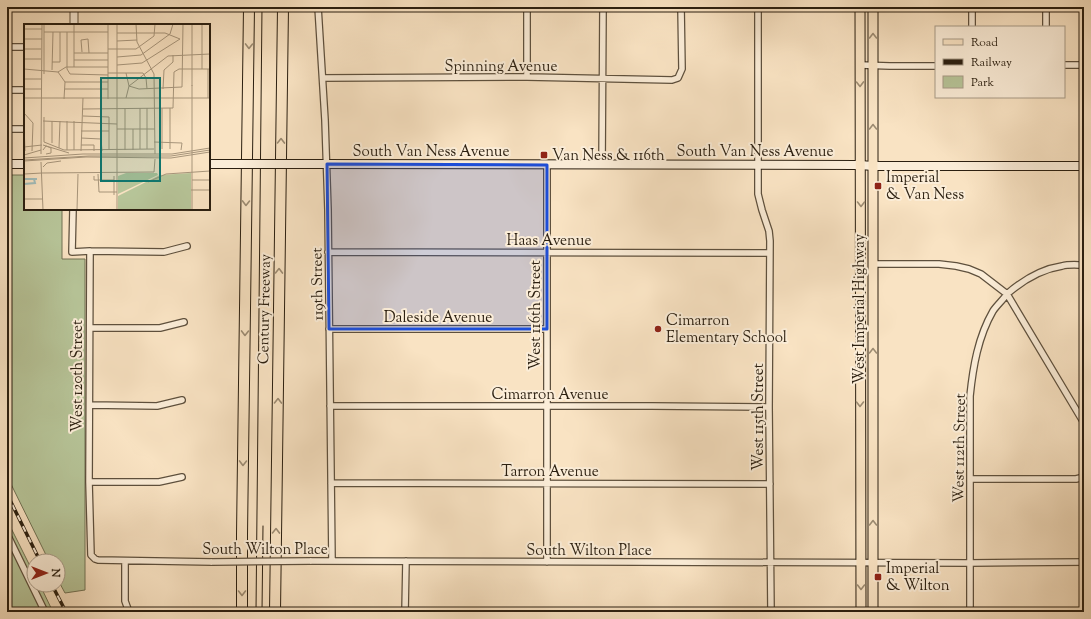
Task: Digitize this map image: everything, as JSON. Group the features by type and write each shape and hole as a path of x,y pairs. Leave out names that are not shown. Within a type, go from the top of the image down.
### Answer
{"highway":[{"name":"Century Freeway","path":"242,612 249,7"},
{"name":"Century Freeway","path":"275,612 283,7"}],"main road":[{"name":"West Imperial Highway","path":"860,7 861,612"},
{"name":"West Imperial Highway","path":"873,7 873,612"},
{"path":"7,164 24,164"},
{"name":"South Van Ness Avenue","path":"210,164 1084,166"}],"street":[{"path":"74,7 74,24"},
{"name":"119th Street","path":"318,7 327,164 332,561"},
{"path":"527,7 527,77"},
{"path":"602,165 603,7"},
{"name":"Spinning Avenue","path":"322,78 527,77 672,80 678,78 682,69 681,7"},
{"name":"West 115th Street","path":"758,7 758,194 769,231 770,253 769,407 771,612"},
{"path":"972,7 972,26"},
{"path":"1046,7 1046,26"},
{"path":"7,47 24,47"},
{"path":"860,65 935,66"},
{"path":"1065,65 1084,65"},
{"path":"7,90 24,90"},
{"path":"7,129 24,129"},
{"name":"West 116th Street","path":"547,165 547,562"},
{"path":"73,210 72,252 164,252 187,246"},
{"name":"West 120th Street","path":"90,252 89,482 91,555 95,559"},
{"name":"Haas Avenue","path":"328,252 770,253"},
{"path":"873,264 939,264 970,269 981,274 1007,294 1084,423"},
{"path":"1007,294 1035,275 1048,270 1062,266 1084,265"},
{"name":"West 112th Street","path":"970,612 970,396 973,372 984,328 994,310 1007,294"},
{"path":"90,328 160,328 184,322"},
{"name":"Daleside Avenue","path":"329,329 547,329"},
{"path":"90,405 157,406 182,400"},
{"name":"Cimarron Avenue","path":"330,406 769,407"},
{"path":"89,482 159,482 182,477"},
{"path":"970,479 1076,479 1084,477"},
{"name":"Tarron Avenue","path":"331,483 770,484"},
{"path":"7,534 44,612"},
{"name":"South Wilton Place","path":"95,559 125,561 212,562 1084,562"},
{"path":"125,561 125,601 129,612"},
{"path":"405,612 406,561"}],"highlighted area":[{"path":"327,164 547,165 547,329 329,329"}],"green space":[{"path":"7,175 24,175 24,210 62,210 62,259 85,259 85,590 66,593 66,553 45,553 7,476"},
{"path":"7,520 26,558 26,593 44,593 53,612 7,612"}],"tram line":[{"path":"256,612 262,7"},
{"path":"262,612 263,526"}],"railway":[{"path":"7,494 36,553"},
{"path":"56,593 66,612"}],"place":[{"name":"Van Ness & 116th","path":"544,155"},
{"name":"Imperial & Van Ness","path":"878,186"},
{"name":"Cimarron Elementary School","path":"658,329"},
{"name":"Imperial & Wilton","path":"878,577"}]}
